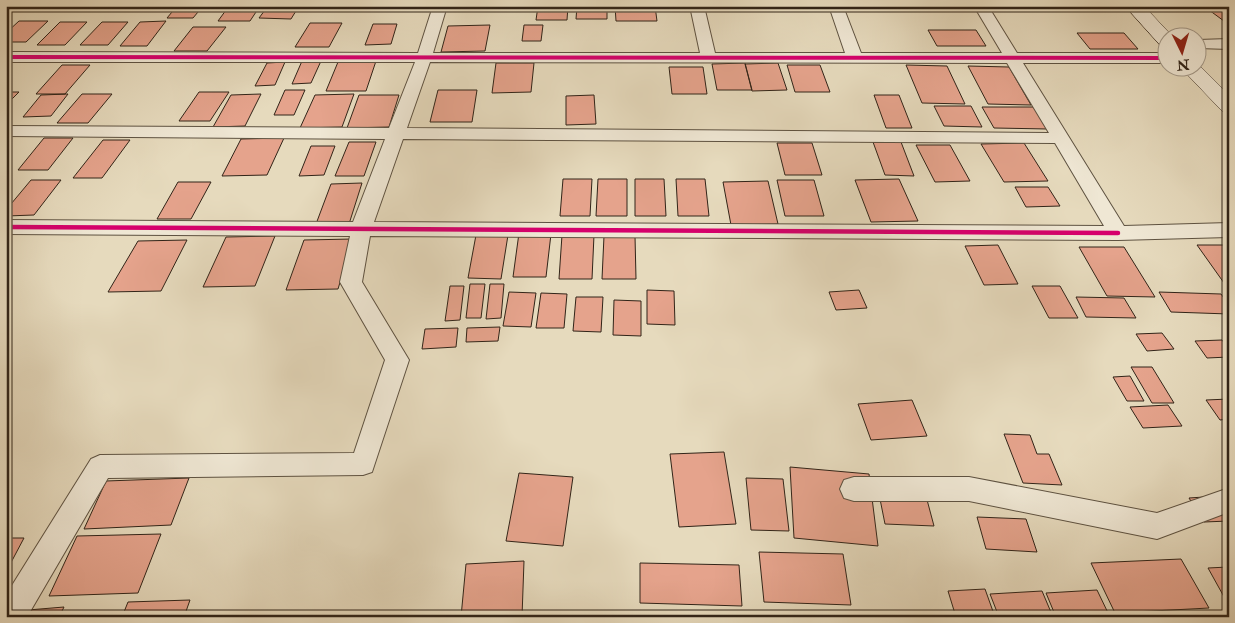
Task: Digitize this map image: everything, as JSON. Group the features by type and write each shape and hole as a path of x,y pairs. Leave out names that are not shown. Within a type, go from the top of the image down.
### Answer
{"main road":[{"path":"1134,6 1158,31"},
{"path":"1148,6 1169,28"},
{"path":"1208,68 1229,88"},
{"path":"1208,75 1229,107"}],"street":[{"path":"10,617 100,466 363,464 397,360 351,282 361,229 424,58 440,6"},
{"path":"697,6 709,59"},
{"path":"836,6 855,59"},
{"path":"981,6 1118,233"},
{"path":"1208,52 1229,44"},
{"path":"6,57 1158,58"},
{"path":"6,131 1060,138"},
{"path":"6,227 1118,233 1229,230"},
{"path":"854,489 969,489 1157,526 1229,500"}],"building":[{"path":"177,6 203,6 193,18 167,18"},
{"path":"229,6 260,6 250,21 218,21"},
{"path":"268,6 299,6 291,19 259,18"},
{"path":"538,6 568,6 567,20 536,20"},
{"path":"577,6 607,6 607,19 576,19"},
{"path":"615,6 655,6 657,21 616,21"},
{"path":"1229,9 1228,24 1209,10"},
{"path":"19,21 48,21 26,42 6,42 6,33"},
{"path":"166,21 147,46 120,46 140,22"},
{"path":"60,22 87,22 65,45 37,45"},
{"path":"102,22 128,22 108,45 80,45"},
{"path":"310,23 342,23 329,47 295,47"},
{"path":"373,24 397,24 391,44 365,45"},
{"path":"490,25 485,51 441,52 448,26"},
{"path":"524,25 543,25 541,41 522,41"},
{"path":"193,27 226,27 207,51 174,51"},
{"path":"928,30 976,30 986,46 937,46"},
{"path":"1077,33 1124,33 1138,49 1090,49"},
{"path":"302,61 321,61 311,83 292,84"},
{"path":"376,61 366,91 326,91 338,62"},
{"path":"285,62 275,85 255,86 267,63"},
{"path":"496,63 534,63 531,92 492,93"},
{"path":"745,63 752,90 717,90 712,64"},
{"path":"778,63 787,90 752,91 745,64"},
{"path":"62,65 90,65 65,94 36,94"},
{"path":"787,65 820,65 830,92 795,92"},
{"path":"906,65 947,66 965,104 922,103"},
{"path":"968,66 1009,67 1031,105 988,104"},
{"path":"669,67 703,67 707,94 672,94"},
{"path":"285,90 305,90 294,115 274,115"},
{"path":"438,90 477,90 472,122 430,122"},
{"path":"6,92 19,92 6,105"},
{"path":"199,92 229,92 210,121 179,121"},
{"path":"68,94 51,116 23,117 41,95"},
{"path":"82,94 112,94 88,123 57,123"},
{"path":"261,94 245,126 213,127 231,95"},
{"path":"354,94 342,127 300,128 315,95"},
{"path":"359,95 399,95 389,127 347,128"},
{"path":"594,95 596,124 566,125 566,96"},
{"path":"874,95 899,95 912,128 886,128"},
{"path":"934,106 971,106 982,127 944,126"},
{"path":"982,107 1035,107 1048,129 994,128"},
{"path":"44,138 73,138 48,170 18,170"},
{"path":"284,138 267,175 222,176 241,139"},
{"path":"103,140 130,140 102,178 73,178"},
{"path":"349,142 376,142 364,176 335,176"},
{"path":"873,142 901,142 914,176 885,175"},
{"path":"777,143 812,143 822,175 785,175"},
{"path":"1024,143 1048,181 1004,182 981,144"},
{"path":"916,145 950,145 970,181 935,182"},
{"path":"311,146 335,146 324,175 299,176"},
{"path":"563,179 592,179 590,216 560,216"},
{"path":"598,179 627,179 627,216 596,216"},
{"path":"635,179 664,179 666,216 635,216"},
{"path":"676,179 705,179 709,216 678,216"},
{"path":"899,179 918,221 871,222 855,180"},
{"path":"31,180 61,180 34,215 6,216 6,210"},
{"path":"777,180 814,180 824,216 785,216"},
{"path":"768,181 778,224 731,225 723,182"},
{"path":"178,182 211,182 191,219 157,219"},
{"path":"362,183 349,224 316,224 331,184"},
{"path":"1015,187 1048,187 1060,206 1026,207"},
{"path":"519,233 551,234 546,277 513,277"},
{"path":"476,235 508,235 501,279 468,278"},
{"path":"562,235 594,235 592,279 559,279"},
{"path":"275,236 255,286 203,287 226,237"},
{"path":"604,236 635,236 636,279 602,279"},
{"path":"353,239 338,289 286,290 304,240"},
{"path":"187,240 161,291 108,292 138,241"},
{"path":"998,245 1018,284 984,285 965,246"},
{"path":"1197,245 1229,245 1229,290"},
{"path":"1079,247 1124,247 1155,297 1107,296"},
{"path":"470,284 485,284 481,318 466,318"},
{"path":"490,284 504,284 501,318 486,319"},
{"path":"450,286 464,286 460,320 445,321"},
{"path":"1032,286 1060,286 1078,318 1049,318"},
{"path":"647,290 674,291 675,325 647,324"},
{"path":"859,290 867,308 836,310 829,292"},
{"path":"509,292 536,293 531,327 503,326"},
{"path":"1159,292 1221,294 1229,305 1229,314 1171,312"},
{"path":"541,293 567,294 564,328 536,328"},
{"path":"576,297 603,297 601,332 573,331"},
{"path":"1076,297 1124,298 1136,318 1086,317"},
{"path":"614,300 641,301 641,336 613,335"},
{"path":"500,327 498,341 466,342 467,328"},
{"path":"458,328 456,347 422,349 425,329"},
{"path":"1162,333 1174,349 1147,351 1136,334"},
{"path":"1222,340 1229,349 1229,357 1207,358 1195,341"},
{"path":"1131,367 1152,367 1174,403 1152,403"},
{"path":"1130,376 1144,401 1127,401 1113,377"},
{"path":"1229,399 1229,419 1220,420 1206,400"},
{"path":"912,400 927,436 871,440 858,404"},
{"path":"1168,405 1182,426 1143,428 1130,407"},
{"path":"1004,434 1030,435 1037,454 1049,454 1062,485 1023,483"},
{"path":"724,452 736,524 679,527 670,454"},
{"path":"790,467 869,474 878,546 794,538"},
{"path":"519,473 573,477 563,546 506,541"},
{"path":"189,478 171,525 84,529 106,481"},
{"path":"746,478 783,479 789,531 751,530"},
{"path":"879,494 926,496 934,526 885,524"},
{"path":"1219,496 1229,510 1229,521 1204,522 1189,498"},
{"path":"977,517 1026,519 1037,552 986,549"},
{"path":"161,534 138,593 49,596 77,536"},
{"path":"6,538 24,538 6,572"},
{"path":"759,552 843,554 851,605 764,602"},
{"path":"1181,559 1209,608 1115,613 1091,563"},
{"path":"524,561 522,617 461,617 466,564"},
{"path":"640,563 739,565 742,606 640,603"},
{"path":"1208,568 1229,568 1228,604"},
{"path":"985,589 995,617 956,617 948,591"},
{"path":"1097,590 1110,617 1056,617 1046,593"},
{"path":"1042,591 1053,617 999,617 990,594"},
{"path":"190,600 184,617 122,617 128,602"},
{"path":"64,607 59,617 25,617 28,610"},
{"path":"667,613 667,617 621,617 621,614"},
{"path":"673,614 699,614 700,617 673,617"}],"cycle path":[{"path":"6,57 1158,58"},
{"path":"6,227 1118,233"}]}
